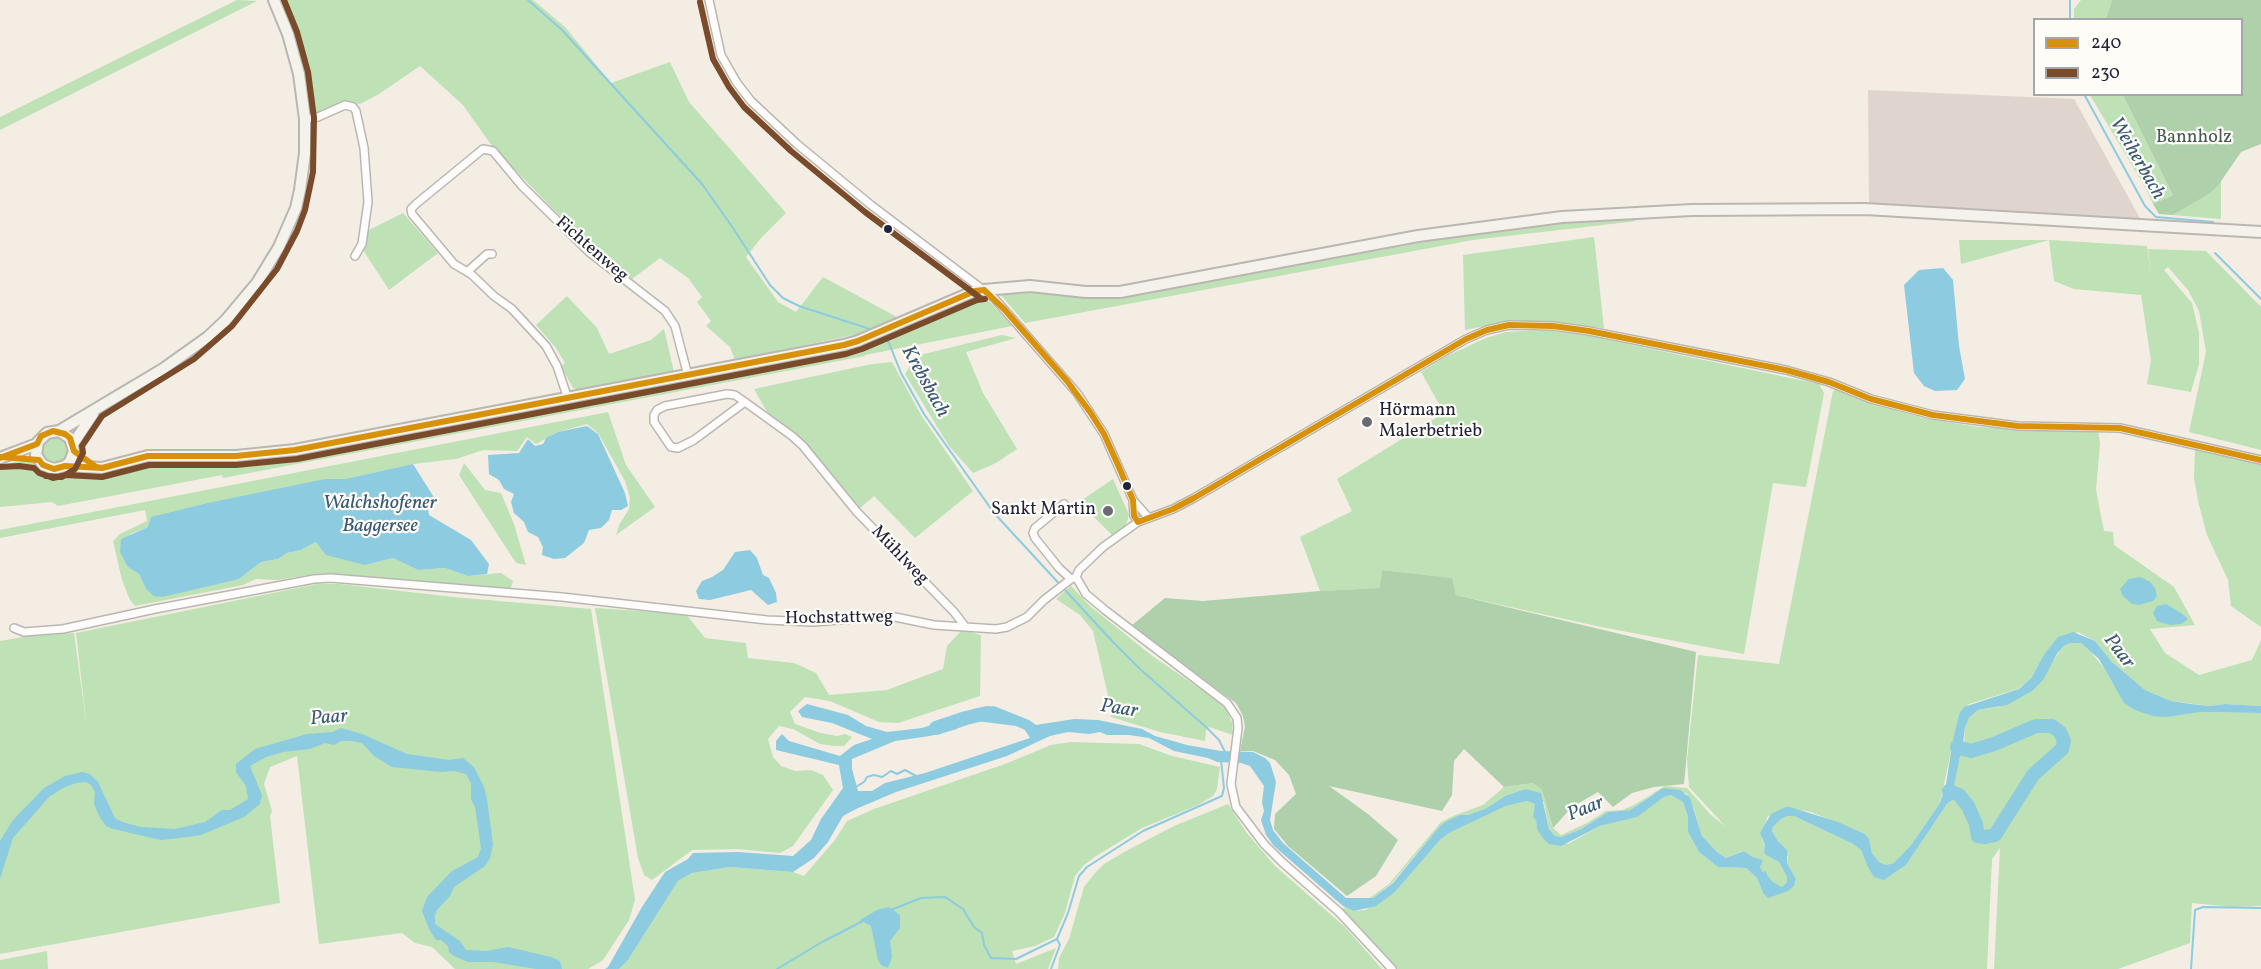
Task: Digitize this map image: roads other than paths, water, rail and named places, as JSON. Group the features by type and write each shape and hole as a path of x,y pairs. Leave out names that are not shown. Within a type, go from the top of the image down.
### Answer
{"street":[{"path":"274,0 288,34 299,74 305,120 304,171 296,208 279,248 257,283 226,320 189,352 59,431 41,436 37,444 36,455 48,468 66,466 102,468 148,456 236,456 296,450 844,345 975,291 1030,286 1086,292 1120,292 1418,236 1529,221 1626,212 1749,208 1865,209 2261,232"},
{"path":"709,0 721,54 736,83 751,101 797,144 871,205 984,290 1028,335 1077,393 1104,434 1133,500 1148,517"},
{"path":"305,120 345,105 353,107 356,111 364,152 368,202 362,244 355,256"},
{"name":"Fichtenweg","path":"467,272 454,264 415,219 411,209 483,149 493,151 522,186 582,246 665,311 675,326 688,376"},
{"path":"492,254 487,254 467,272 513,309 546,346 557,366 568,399"},
{"path":"964,625 996,629 1007,627 1027,617 1071,580 1103,547 1138,522 1173,509 1194,498 1466,339 1487,330 1509,325 1553,326 1589,331 1786,370 1829,382 1871,399 1934,415 2018,426 2098,427 2130,430 2261,460"},
{"name":"Mühlweg","path":"745,402 694,440 678,448 671,447 654,422 657,410 665,406 727,394 735,395 745,402 803,446 857,512 964,625"},
{"path":"66,466 96,409"},
{"path":"59,431 65,434 74,447 96,467"},
{"path":"0,457 37,444"},
{"path":"0,457 39,460"},
{"path":"1133,500 1134,516 1138,522"},
{"path":"1064,504 1035,528 1033,533 1035,538 1059,568 1086,594 1227,703 1237,718 1238,741 1233,769 1232,794 1236,807 1251,829 1282,862 1339,912 1392,969"},
{"name":"Hochstattweg","path":"14,628 24,632 63,629 314,579 331,578 562,597 766,620 813,622 890,616 934,625 964,625"}],"water":[{"path":"1943,268 1953,280 1959,346 1965,379 1957,390 1935,391 1924,386 1914,373 1904,285 1919,270"},
{"path":"587,426 598,434 625,493 628,506 621,510 612,510 609,520 601,528 589,530 584,543 565,558 554,559 542,555 543,547 538,537 528,532 524,522 514,513 511,502 514,494 504,489 499,480 489,474 488,455 519,453 528,439 535,446 543,444 546,438 558,432"},
{"name":"Walchshofener Baggersee","path":"413,464 435,499 428,508 429,515 471,540 489,564 487,574 468,576 445,568 418,570 393,558 365,565 326,555 316,542 301,550 287,553 278,559 261,562 239,579 162,597 154,596 146,589 139,574 128,567 120,552 121,539 148,527 151,517 325,479 345,479"},
{"path":"750,550 757,558 763,575 769,578 776,593 777,602 768,605 751,590 710,600 699,599 696,591 702,581 723,570 735,552"},
{"path":"2141,577 2150,582 2157,596 2153,601 2139,605 2132,604 2123,596 2120,589 2129,579"},
{"path":"2166,604 2188,619 2181,624 2170,625 2157,621 2153,613 2157,606"},
{"path":"2073,632 2095,641 2112,662 2145,690 2171,701 2191,704 2261,706 2261,713 2200,712 2166,717 2153,716 2135,710 2124,703 2099,659 2081,643 2070,643 2057,654 2043,680 2032,691 2007,705 1978,710 1969,718 1963,743 1966,747 1960,757 1954,786 1955,798 1947,804 1906,865 1884,880 1874,877 1861,850 1853,844 1794,816 1781,819 1772,831 1787,850 1787,863 1796,879 1794,886 1788,891 1768,898 1763,893 1757,878 1746,868 1718,867 1699,852 1688,832 1688,817 1683,802 1671,795 1664,797 1637,817 1600,826 1561,846 1549,844 1542,837 1533,817 1535,804 1527,801 1506,806 1449,833 1440,840 1395,892 1376,906 1354,911 1343,906 1274,846 1266,835 1261,820 1264,811 1262,802 1264,786 1250,766 1241,763 1217,762 1174,751 1149,738 1107,735 1100,732 1089,734 1068,732 1050,736 1007,756 896,792 856,809 843,816 828,842 814,858 793,872 730,867 692,873 678,881 628,960 619,969 605,969 665,872 688,859 693,853 738,852 793,856 811,840 821,819 843,788 839,765 776,750 776,741 782,734 789,741 840,756 854,745 872,739 832,723 802,717 798,711 807,704 848,715 866,726 887,732 922,728 953,718 957,729 895,741 852,759 852,769 858,791 872,791 885,783 925,773 1030,738 1025,730 1016,726 977,721 973,709 994,706 1036,725 1074,719 1098,720 1142,729 1155,736 1187,745 1221,751 1253,752 1270,763 1276,782 1270,820 1273,830 1283,843 1346,898 1373,898 1393,883 1439,827 1447,821 1460,815 1485,809 1505,796 1525,789 1541,793 1549,829 1555,836 1561,837 1581,829 1608,812 1630,810 1663,788 1680,790 1690,798 1702,836 1717,852 1726,858 1744,851 1763,860 1760,867 1763,872 1766,871 1773,882 1782,887 1787,882 1787,877 1779,862 1764,852 1765,845 1760,833 1771,814 1790,807 1838,822 1865,834 1869,839 1872,853 1879,862 1886,865 1894,863 1911,845 1940,803 1946,784 1959,714 1964,707 2019,689 2032,677 2043,656 2058,637"},
{"path":"341,728 362,734 407,754 449,760 463,758 474,767 487,799 493,845 490,858 485,866 454,887 450,896 437,910 435,924 460,941 466,950 487,951 508,947 551,957 560,961 562,969 536,969 493,962 468,962 454,956 449,952 448,946 441,940 436,940 422,911 427,897 452,871 478,857 481,848 475,807 471,799 471,783 466,774 454,771 392,767 374,756 362,743 352,741 341,741 334,745 325,743 310,749 283,752 266,757 250,766 262,795 260,804 244,817 201,835 161,840 113,829 106,826 99,816 94,804 95,792 91,785 86,782 76,783 63,788 49,797 13,838 0,879 0,841 13,820 44,788 65,776 82,772 90,774 98,782 115,818 122,822 141,827 175,829 205,822 222,810 230,810 248,799 246,786 236,772 236,764 255,749 307,734 333,732"},
{"path":"889,907 900,915 900,928 890,941 892,957 888,968 881,965 878,960 871,926 860,920 877,910"}],"waterway":[{"name":"Krebsbach","path":"528,0 562,30 702,184 770,285 783,298 799,306 873,330"},
{"name":"Weiherbach","path":"2070,0 2070,18"},
{"name":"Weiherbach","path":"2085,96 2145,206 2156,217 2213,222"},
{"name":"Weiherbach","path":"2215,253 2261,299"},
{"name":"Krebsbach","path":"883,336 889,343 901,373 924,414 994,513 1113,642 1207,728 1219,740 1225,752"},
{"name":"Paar","path":"936,728 987,713 993,715"},
{"name":"Paar","path":"1949,791 1959,795 1968,806 1976,824 1978,836 1995,835 2033,775 2062,749 2064,741 2060,732 2052,726 2036,726 1971,751 1957,747"},
{"path":"891,910 921,898 945,897 963,909 974,927 982,933 984,945 991,958 1016,959 1057,939 1068,913 1079,876 1087,867 1143,831 1222,796 1224,788 1221,760"},
{"path":"854,788 864,782 867,777 874,775 882,777 891,771 897,774 905,770 918,777"},
{"path":"2191,969 2195,910 2203,907 2261,908"},
{"path":"777,969 863,921"},
{"path":"1051,969 1060,945 1057,939"}],"place":[{"name":"Hörmann Malerbetrieb","path":"1367,422"},
{"name":"Sankt Martin","path":"1108,511"}],"park label":[{"name":"Bannholz","path":"2194,139"}]}
